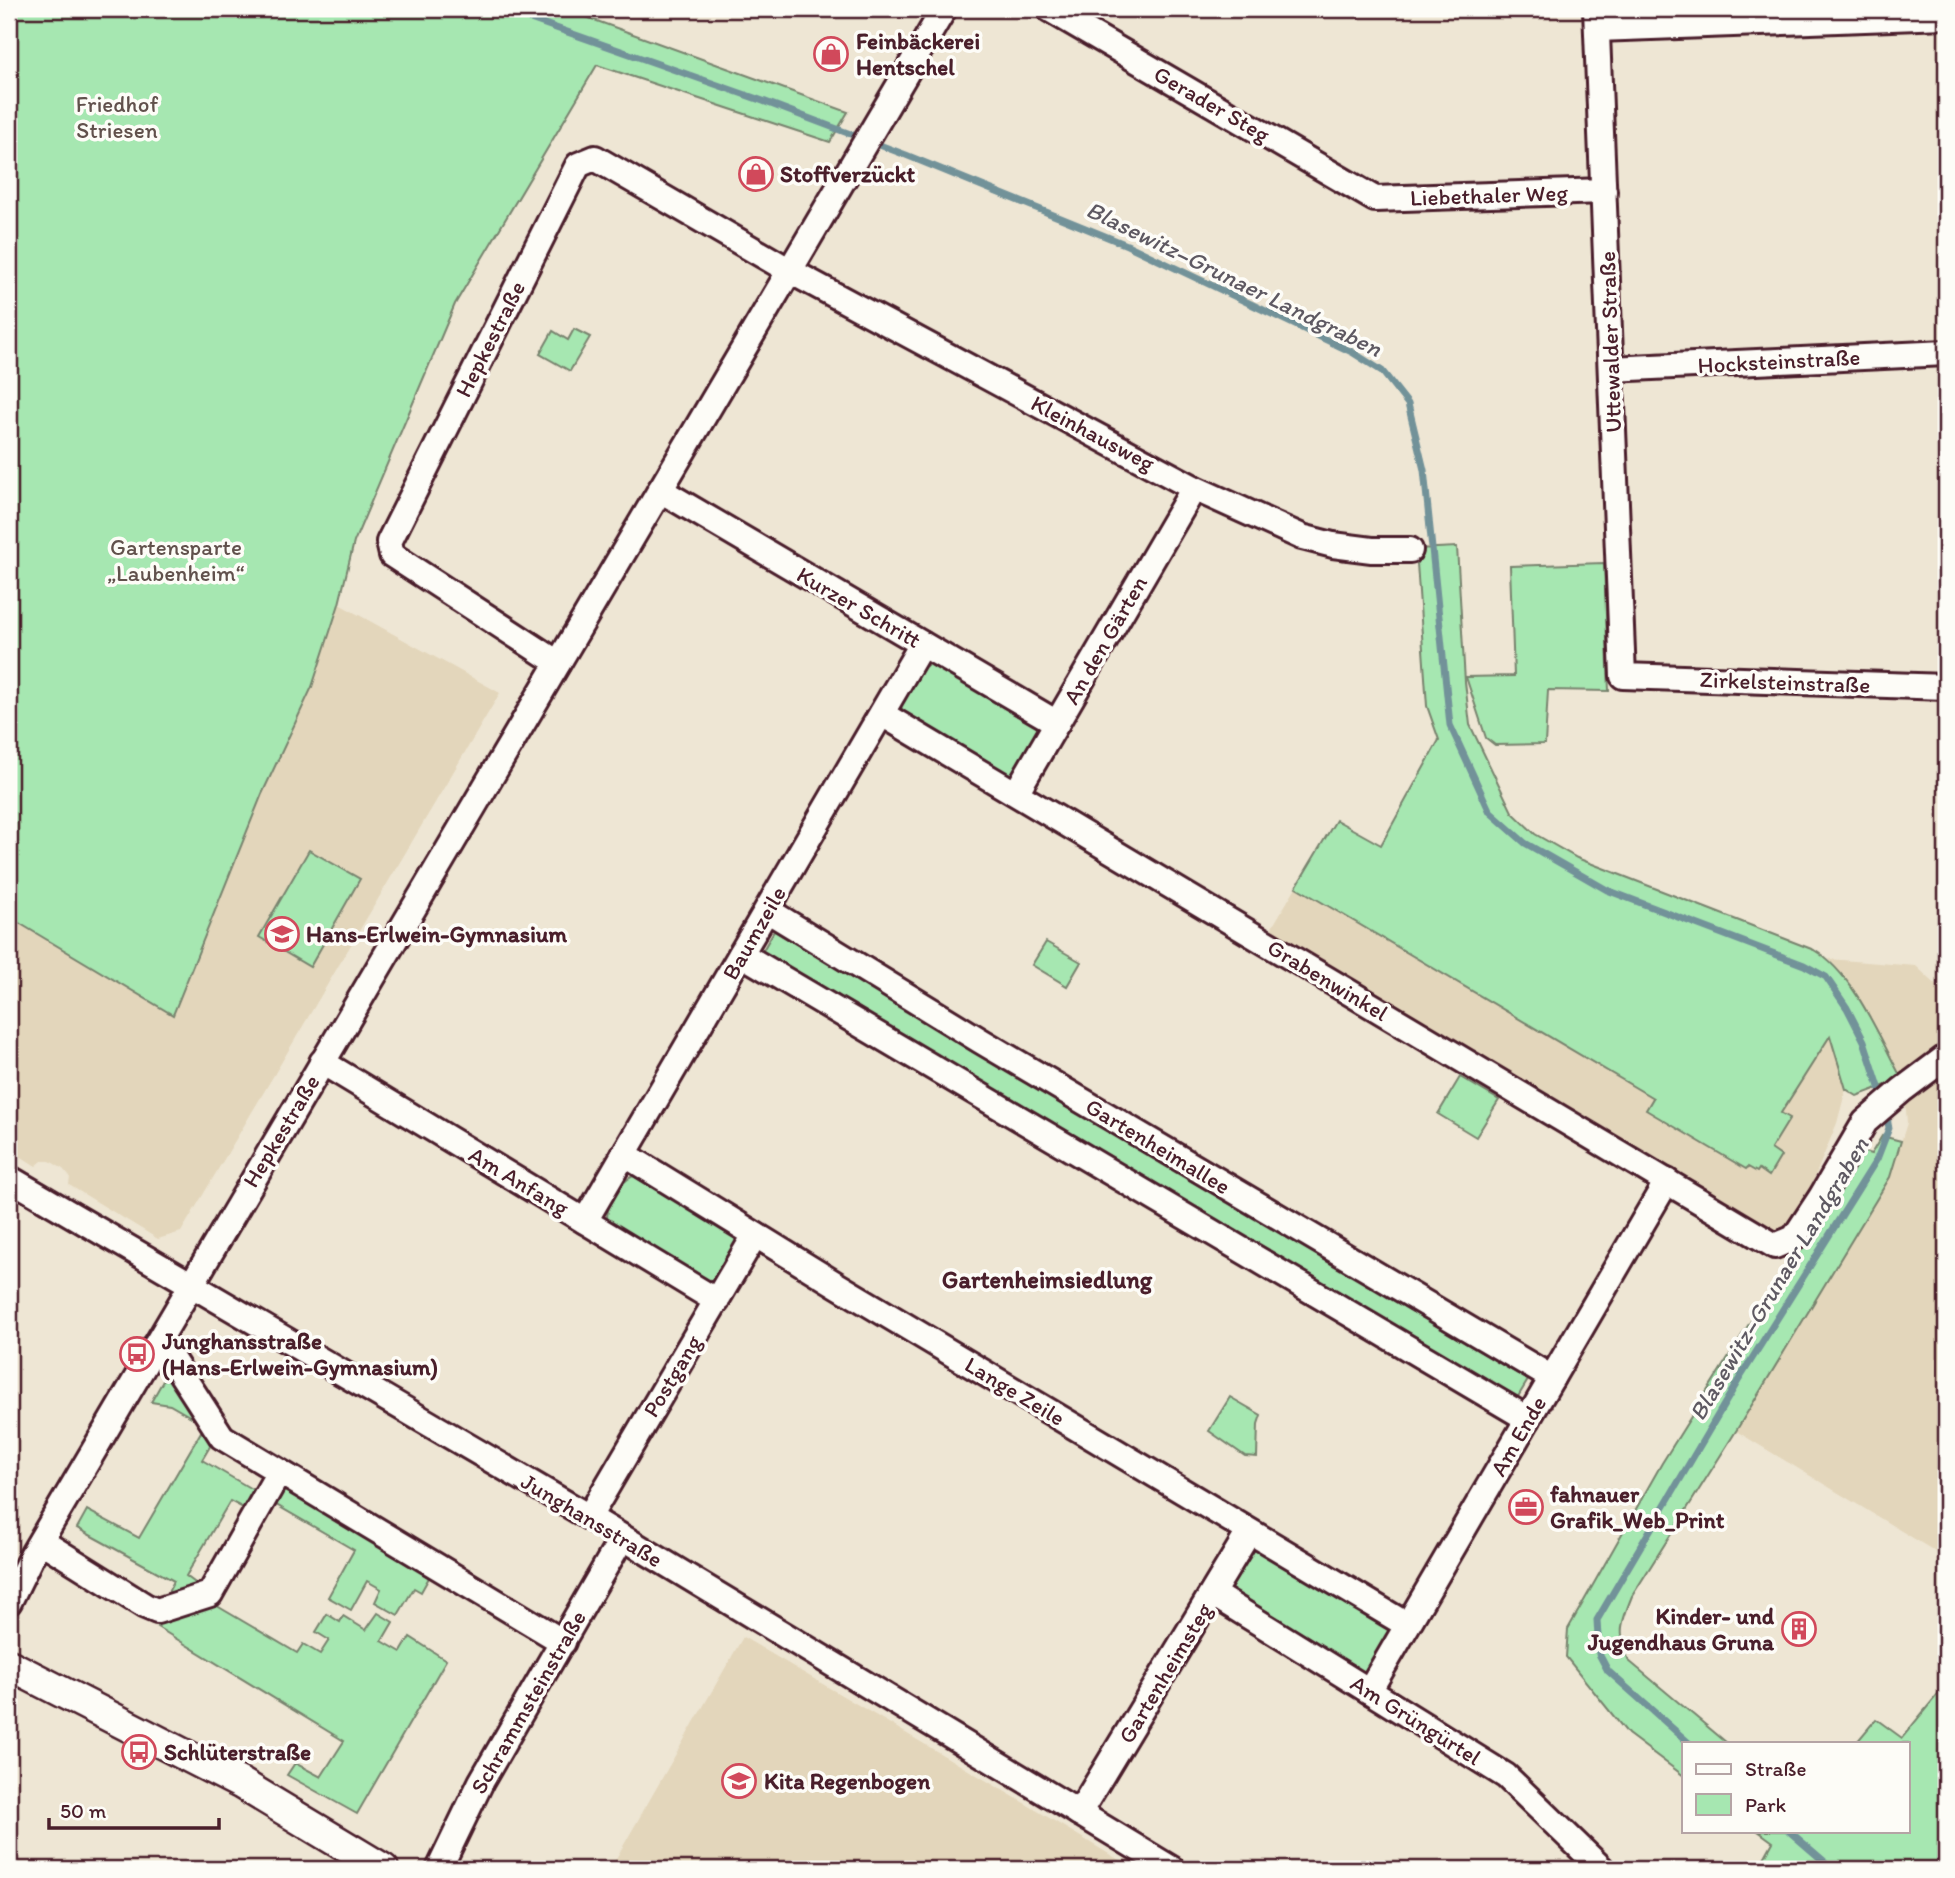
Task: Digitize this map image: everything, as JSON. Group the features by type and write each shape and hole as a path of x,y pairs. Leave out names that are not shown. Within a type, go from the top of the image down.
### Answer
{"street":[{"name":"Hepkestraße","path":"9,1602 41,1541 152,1349 944,9"},
{"name":"Gerader Steg","path":"1049,9 1375,200"},
{"path":"1597,19 1946,16"},
{"name":"Uttewalder Straße","path":"1597,19 1623,676"},
{"name":"Hepkestraße","path":"558,663 392,555 388,542 578,165 595,158 790,271"},
{"name":"Liebethaler Weg","path":"1375,200 1604,191"},
{"name":"Kleinhausweg","path":"790,271 1194,488 1302,537 1333,545 1372,550 1409,550"},
{"name":"Hocksteinstraße","path":"1611,369 1946,353"},
{"name":"An den Gärten","path":"1016,793 1194,488"},
{"name":"Kurzer Schritt","path":"660,491 1057,723"},
{"name":"Baumzeile","path":"585,1221 922,644"},
{"name":"Zirkelsteinstraße","path":"1623,676 1946,687"},
{"name":"Grabenwinkel","path":"882,713 1775,1246 1794,1238 1865,1122 1946,1057"},
{"name":"Gartenheimallee","path":"767,911 981,1041 1552,1378"},
{"name":"Gartenheimallee","path":"741,954 1528,1419"},
{"name":"Am Anfang","path":"322,1062 717,1301"},
{"name":"Lange Zeile","path":"624,1154 1407,1625"},
{"name":"Junghansstraße","path":"9,1178 589,1517 1172,1869"},
{"name":"Am Ende","path":"1369,1691 1667,1181"},
{"name":"Postgang","path":"589,1517 755,1235"},
{"path":"152,1349 173,1361 222,1437 563,1642"},
{"path":"41,1541 157,1611 210,1594 279,1472"},
{"name":"Gartenheimsteg","path":"1079,1813 1249,1532"},
{"name":"Schrammsteinstraße","path":"439,1869 481,1782 622,1538"},
{"name":"Am Grüngürtel","path":"1213,1594 1506,1776 1602,1869"},
{"path":"9,1665 242,1784 383,1869"}],"shaded area":[{"name":"Hans-Erlwein-Gymnasium","path":"339,604 500,693 181,1232 158,1239 69,1185 70,1177 50,1161 42,1161 36,1166 9,1149 9,917 173,1015 262,794 312,687"},
{"path":"1296,887 1653,1098 1647,1110 1745,1169 1771,1150 1781,1113 1830,1035 1846,1089 1837,1123 1811,1186 1784,1232 1773,1232 1271,929"},
{"path":"1829,959 1916,966 1946,994 1946,1040 1902,1079 1849,983"},
{"path":"1946,1068 1946,1558 1736,1431 1890,1177 1907,1123 1905,1098"},
{"path":"743,1637 1031,1807 1134,1869 610,1869"}],"green space":[{"name":"Gartensparte „Laubenheim“","path":"9,9 564,9 848,112 830,142 597,65 455,304 354,542 339,604 312,687 262,794 173,1015 9,917"},
{"path":"574,329 590,337 570,371 540,354 553,331 568,340"},
{"path":"1457,547 1470,725 1512,812 1535,834 1577,858 1814,950 1829,961 1854,991 1902,1079 1857,1096 1846,1089 1830,1036 1781,1113 1790,1118 1771,1149 1781,1156 1769,1176 1759,1169 1757,1172 1748,1167 1746,1169 1646,1110 1653,1098 1296,887 1336,820 1381,845 1439,740 1427,706 1416,549"},
{"path":"1604,563 1609,691 1548,690 1545,744 1495,745 1486,738 1466,677 1514,676 1510,566"},
{"path":"933,664 1037,724 1039,734 1014,775 1006,775 905,714 901,707 922,667"},
{"path":"309,850 360,879 310,967 259,937"},
{"path":"774,931 1528,1380 1516,1400 762,952"},
{"path":"1046,942 1081,962 1067,986 1032,965"},
{"path":"1460,1077 1499,1100 1476,1137 1438,1114"},
{"path":"1882,1136 1901,1141 1890,1177 1632,1596 1625,1614 1622,1635 1629,1661 1726,1742 1682,1742 1682,1774 1628,1734 1566,1657 1568,1629 1662,1463 1858,1150 1871,1154"},
{"path":"633,1176 735,1237 736,1248 718,1279 708,1283 607,1222 614,1195 622,1184"},
{"path":"172,1365 215,1438 202,1460 255,1491 245,1509 230,1501 186,1576 198,1585 195,1590 164,1600 174,1581 77,1528 87,1510 139,1538 205,1425 170,1405 151,1402"},
{"path":"1230,1397 1261,1415 1258,1424 1257,1457 1245,1456 1209,1431"},
{"path":"290,1489 431,1574 421,1592 414,1588 398,1615 375,1602 381,1589 367,1581 351,1610 328,1597 354,1550 273,1503 278,1490"},
{"path":"1262,1549 1387,1624 1391,1631 1365,1675 1231,1595 1230,1584 1252,1550"},
{"path":"212,1603 297,1653 303,1644 320,1654 329,1640 316,1632 327,1614 340,1622 343,1616 366,1630 378,1613 393,1622 382,1641 401,1652 410,1637 446,1660 357,1814 287,1775 295,1763 321,1777 344,1741 157,1627 162,1619"},
{"path":"1946,1684 1946,1869 1758,1869 1773,1842 1759,1832 1910,1832 1910,1742 1857,1742 1876,1719 1902,1738"}],"waterway":[{"name":"Blasewitz‐Grunaer Landgraben","path":"502,9 763,101 906,155 1127,245 1352,352 1382,371 1408,404 1424,470 1450,725 1490,812 1525,843 1607,890 1804,965 1826,977 1847,1008 1864,1041 1883,1099"},
{"name":"Blasewitz‐Grunaer Landgraben","path":"1688,1742 1608,1671 1599,1654 1597,1620 1738,1381 1877,1159 1889,1128 1886,1111"},
{"name":"Blasewitz‐Grunaer Landgraben","path":"1790,1832 1833,1869"}],"place":[{"name":"Feinbäckerei Hentschel","path":"831,54"},
{"name":"Stoffverzückt","path":"756,174"},
{"name":"Hans-Erlwein-Gymnasium","path":"282,934"},
{"name":"Junghansstraße (Hans-Erlwein-Gymnasium)","path":"137,1354"},
{"name":"fahnauer Grafik_Web_Print","path":"1526,1507"},
{"name":"Kinder- und Jugendhaus Gruna","path":"1799,1629"},
{"name":"Schlüterstraße","path":"139,1752"},
{"name":"Kita Regenbogen","path":"739,1781"}],"district":[{"name":"Gartenheimsiedlung","path":"1047,1280"}],"park label":[{"name":"Friedhof Striesen","path":"117,117"}]}
